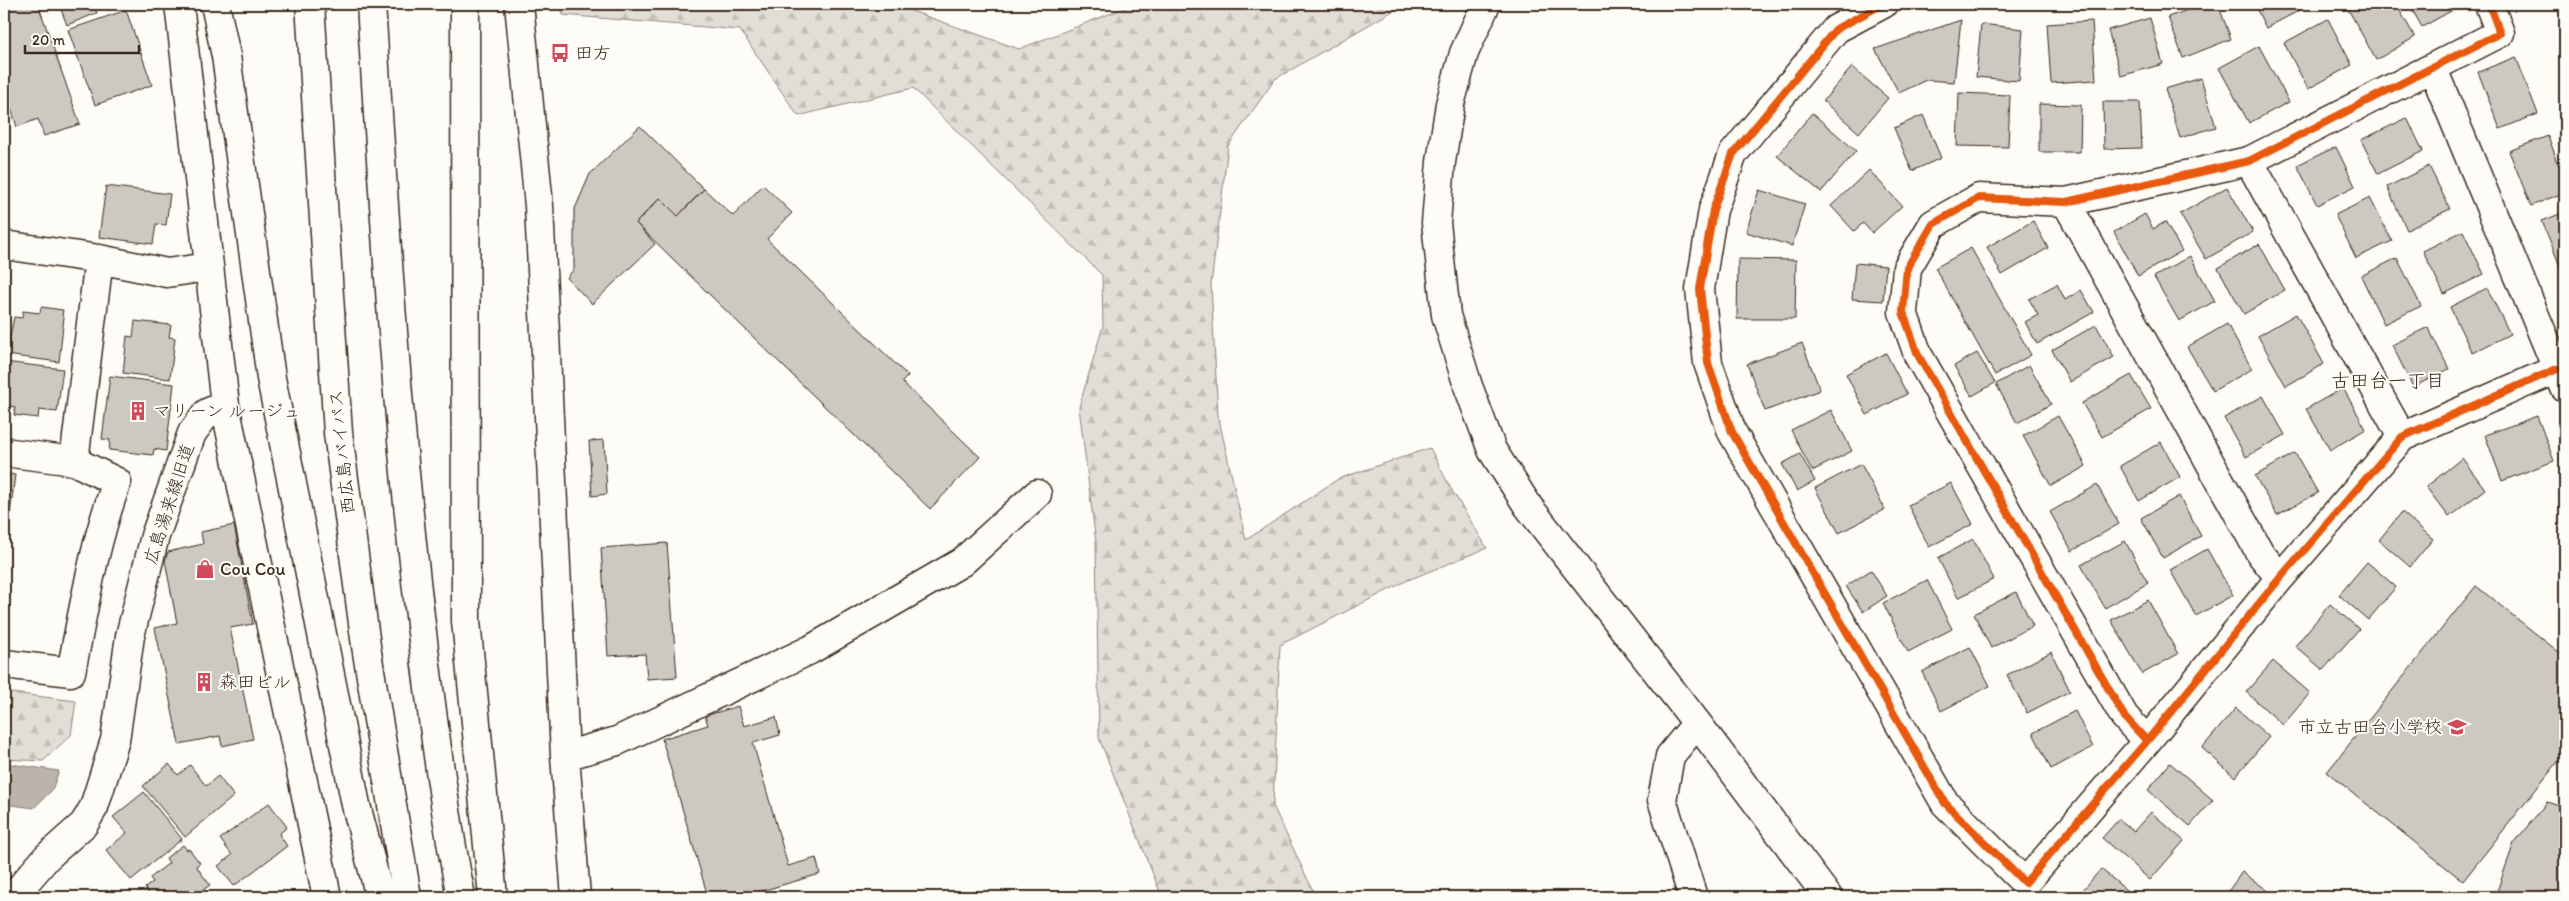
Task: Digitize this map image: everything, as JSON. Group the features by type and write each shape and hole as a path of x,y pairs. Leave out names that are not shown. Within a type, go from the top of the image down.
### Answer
{"main road":[{"path":"179,4 225,405 327,897"},
{"path":"215,4 226,56 271,378 356,805 380,897"},
{"name":"西広島バイパス","path":"310,4 338,433 366,646 407,897"},
{"path":"371,4 391,333 412,553 446,823 461,897"},
{"path":"465,4 466,621 493,897"},
{"path":"519,4 539,206 565,756 576,897"},
{"path":"1486,4 1464,53 1450,104 1441,162 1436,223 1446,315 1468,386 1492,450 1528,506 1697,723 1828,897"},
{"path":"1883,4 1836,29 1790,82 1734,154 1713,210 1700,289 1708,363 1732,432 1945,803 2025,884 2147,741 2280,578 2402,437 2561,379 2433,69"},
{"path":"2147,741 2124,716 1918,356 1903,312 1907,268 1933,224 1979,198 2066,202 2249,161 2433,69 2500,33 2490,4"},
{"path":"2249,161 2402,437"},
{"path":"2066,202 2260,553 2280,578"},
{"path":"4,245 99,258 167,272 208,267"},
{"path":"74,461 99,258"},
{"name":"広島湯来線旧道","path":"15,897 47,857 84,824 94,807 115,740 130,636 155,536 192,433 207,413 225,405"},
{"path":"4,452 74,461 118,482 107,510 93,564 71,672 4,664"},
{"path":"565,756 617,741 810,650 962,562 1037,494"},
{"path":"1693,897 1662,800 1670,756 1697,723"}],"green space":[{"path":"561,4 892,4 1019,49 1135,4 1400,4 1398,8 1275,79 1228,146 1211,285 1218,415 1246,540 1338,479 1430,448 1450,487 1487,548 1408,580 1280,645 1273,806 1316,897 1162,897 1099,738 1096,543 1079,407 1103,326 1102,275 913,88 798,116 740,30 563,15"},
{"path":"4,692 76,701 71,735 43,761 4,759"}],"shaded area":[{"path":"4,763 59,771 52,790 34,808 4,804"}],"building":[{"path":"4,4 38,4 80,124 44,136 38,119 17,127 4,87"},
{"path":"59,4 94,4 97,13 67,25"},
{"path":"2204,4 2218,4 2231,39 2183,58 2168,17"},
{"path":"2254,4 2302,4 2304,8 2266,28"},
{"path":"2357,4 2396,4 2415,37 2376,60 2348,9"},
{"path":"2409,4 2462,4 2462,5 2422,27"},
{"path":"126,10 152,85 95,105 68,30"},
{"path":"2150,18 2163,64 2121,76 2108,30"},
{"path":"2328,19 2352,65 2308,89 2284,43"},
{"path":"1961,20 1954,82 1926,80 1899,93 1875,49"},
{"path":"2092,21 2096,80 2051,83 2047,24"},
{"path":"1981,24 2023,29 2019,81 1976,77"},
{"path":"2259,46 2289,102 2249,123 2219,68"},
{"path":"2516,57 2538,114 2500,129 2478,72"},
{"path":"1852,67 1888,98 1859,133 1823,101"},
{"path":"2201,78 2216,127 2180,138 2165,89"},
{"path":"1959,93 2010,95 2008,147 1957,146"},
{"path":"2103,102 2140,102 2142,148 2104,149"},
{"path":"2039,104 2081,105 2080,152 2039,152"},
{"path":"1812,113 1856,151 1821,192 1777,156"},
{"path":"1923,115 1941,158 1912,171 1894,128"},
{"path":"2407,118 2423,151 2378,174 2361,140"},
{"path":"640,126 704,189 678,216 660,198 636,223 655,244 592,304 567,278 574,269 574,211 590,174"},
{"path":"2548,136 2565,181 2565,192 2531,206 2509,151"},
{"path":"2336,147 2355,186 2317,205 2297,165"},
{"path":"2429,166 2450,209 2407,230 2387,187"},
{"path":"1869,170 1902,206 1872,233 1863,223 1854,231 1831,206"},
{"path":"763,185 792,213 767,239 908,376 902,382 980,457 930,509 636,223 660,198 678,216 704,189 733,216"},
{"path":"106,186 170,194 166,225 156,224 153,244 99,237"},
{"path":"2227,187 2253,232 2206,259 2180,214"},
{"path":"1759,190 1805,204 1792,246 1746,232"},
{"path":"2370,198 2392,241 2356,258 2335,215"},
{"path":"2565,212 2565,276 2564,276 2542,221"},
{"path":"2145,214 2153,229 2165,222 2182,251 2138,276 2114,232"},
{"path":"2033,221 2048,248 2002,275 1987,247"},
{"path":"2463,231 2484,274 2444,294 2423,251"},
{"path":"2259,244 2285,290 2244,314 2218,268"},
{"path":"1971,248 2031,355 1995,375 1935,268"},
{"path":"2190,256 2215,301 2179,321 2154,277"},
{"path":"2397,258 2421,306 2384,324 2361,276"},
{"path":"1738,259 1796,260 1795,319 1737,319"},
{"path":"1855,263 1886,266 1883,301 1852,299"},
{"path":"2057,284 2065,300 2081,290 2094,312 2037,344 2025,322 2038,315 2029,299"},
{"path":"2487,288 2510,334 2472,353 2450,307"},
{"path":"41,307 63,310 62,316 64,317 59,362 6,355 14,317 22,318 23,311 40,313"},
{"path":"4,310 8,310 5,355 4,355"},
{"path":"2296,314 2324,364 2286,386 2258,336"},
{"path":"135,321 171,325 169,337 175,338 170,379 123,373 127,336 133,337"},
{"path":"2227,324 2252,369 2213,391 2187,347"},
{"path":"2096,325 2114,357 2070,382 2052,350"},
{"path":"2428,327 2449,369 2413,387 2392,345"},
{"path":"1802,343 1820,390 1765,411 1747,364"},
{"path":"1886,353 1907,394 1867,415 1846,374"},
{"path":"1977,353 1995,383 1972,396 1954,366"},
{"path":"4,362 63,369 57,412 39,410 38,418 14,415 15,407 4,405"},
{"path":"2029,365 2051,404 2017,423 1996,384"},
{"path":"2131,375 2151,409 2102,437 2082,403"},
{"name":"マリーン ルージュ","path":"110,376 174,384 166,451 154,449 153,455 109,450 110,440 102,439"},
{"path":"2343,388 2366,429 2330,450 2306,409"},
{"path":"2263,396 2285,435 2246,457 2224,418"},
{"path":"1831,410 1852,451 1812,471 1791,430"},
{"path":"2058,416 2086,466 2051,486 2023,436"},
{"path":"2537,416 2554,461 2502,481 2485,435"},
{"path":"604,440 607,494 592,496 589,441"},
{"path":"2161,442 2180,477 2139,501 2120,466"},
{"path":"2295,453 2318,493 2277,515 2255,476"},
{"path":"1800,454 1815,481 1797,491 1782,464"},
{"path":"2462,458 2485,489 2449,517 2426,487"},
{"path":"1861,464 1885,509 1839,533 1815,488"},
{"path":"4,473 15,475 6,546 4,546"},
{"path":"1951,483 1973,524 1929,547 1908,505"},
{"path":"2097,485 2119,524 2072,551 2050,512"},
{"path":"2179,496 2201,536 2163,558 2141,518"},
{"path":"2402,512 2433,539 2410,567 2379,540"},
{"name":"森田ビル","path":"234,525 253,624 230,628 253,739 222,746 220,736 179,744 155,628 177,623 165,561 168,552 203,544 201,532"},
{"path":"1973,539 1994,579 1958,598 1938,558"},
{"path":"2125,541 2148,583 2105,608 2081,565"},
{"path":"667,543 677,677 647,679 645,654 608,656 601,548"},
{"path":"2207,549 2233,595 2196,616 2170,570"},
{"path":"2367,562 2396,587 2368,620 2339,595"},
{"path":"1871,570 1887,596 1863,612 1846,586"},
{"path":"1927,580 1952,629 1908,652 1883,603"},
{"path":"2476,586 2565,657 2565,753 2463,881 2327,772"},
{"path":"2016,592 2033,626 1991,648 1974,614"},
{"path":"2148,600 2178,654 2142,674 2111,620"},
{"path":"2330,604 2359,629 2323,670 2295,646"},
{"path":"1970,647 1990,686 1941,711 1922,672"},
{"path":"2051,652 2070,691 2027,713 2007,675"},
{"path":"2273,661 2310,693 2283,725 2246,692"},
{"path":"738,706 744,726 776,717 780,735 753,743 788,866 816,858 820,874 741,897 708,897 662,739 708,725 705,716"},
{"path":"2236,708 2269,737 2235,777 2202,748"},
{"path":"2075,711 2093,747 2051,769 2033,733"},
{"path":"2170,763 2213,800 2190,826 2148,790"},
{"path":"169,764 178,775 190,765 206,786 218,776 234,796 185,837 143,786"},
{"path":"144,792 182,839 131,880 106,850 127,833 113,817"},
{"path":"2547,802 2565,808 2565,897 2495,897 2514,843"},
{"path":"269,803 287,827 279,834 287,846 234,886 218,866 232,855 220,839"},
{"path":"2151,812 2184,841 2150,880 2102,838 2119,819 2134,831"},
{"path":"183,845 187,850 189,849 200,863 196,866 210,885 193,897 151,897 145,888 153,882 150,878 169,863 166,858"},
{"path":"2101,869 2132,895 2129,897 2077,897"},
{"path":"2242,872 2277,897 2224,897"}],"cycle path":[{"path":"1883,4 1836,29 1733,154 1713,210 1700,289 1708,363 1732,432 1945,803 2025,883 2147,741 2280,578 2402,437 2557,369"},
{"path":"2147,741 2124,716 1918,355 1903,312 1907,268 1933,224 1979,198 2066,202 2249,161 2500,33 2489,4"}],"place":[{"name":"田方","path":"560,53"},
{"name":"マリーン ルージュ","path":"138,411"},
{"name":"Cou Cou","path":"205,569"},
{"name":"森田ビル","path":"204,682"},
{"name":"市立古田台小学校","path":"2457,727"}],"district":[{"name":"古田台一丁目","path":"2388,380"}]}
